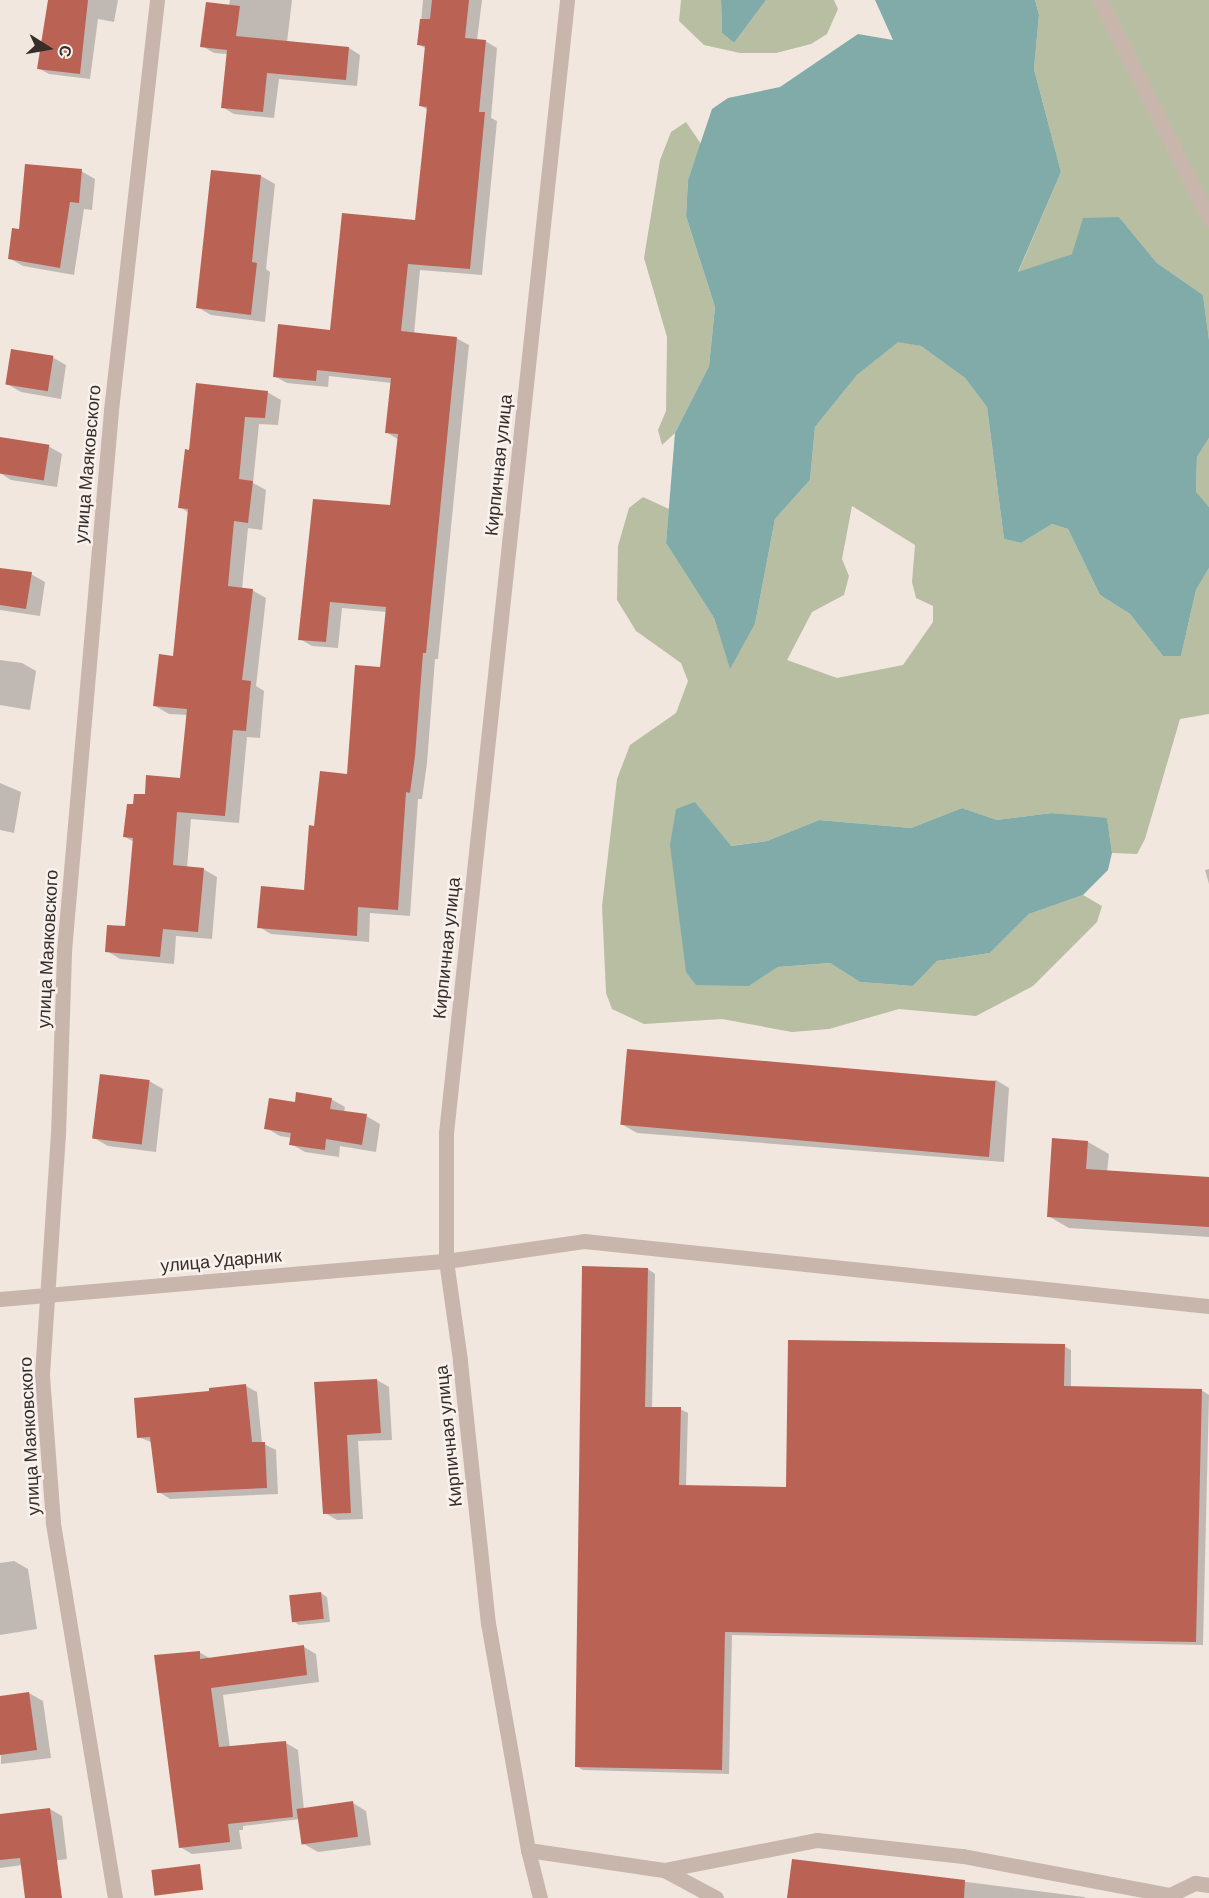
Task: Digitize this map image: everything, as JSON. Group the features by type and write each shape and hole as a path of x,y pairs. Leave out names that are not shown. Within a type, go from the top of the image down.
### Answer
{"street":[{"name":"улица Маяковского","path":"115,1898 53,1522 42,1374 49,1293 64,951 111,410 157,0"},
{"name":"Кирпичная улица","path":"540,1898 528,1850 488,1624 460,1360 446,1261 446,1132 567,0"},
{"path":"1100,0 1209,219"},
{"name":"улица Ударник","path":"0,1299 49,1293 446,1261 584,1241 1209,1306"},
{"path":"528,1850 664,1870 817,1840 963,1856 1171,1896 1195,1883 1209,1885"},
{"path":"664,1870 716,1898"}],"green space":[{"path":"681,0 721,0 722,33 734,43 766,0 834,0 838,9 827,34 811,44 776,53 740,53 704,45 679,21"},
{"path":"1035,0 1209,0 1209,340 1203,295 1157,263 1119,217 1072,254 1018,273 1061,172 1034,69 1039,15"},
{"path":"686,122 701,144 688,180 686,216 715,307 709,366 675,433 662,445 658,430 666,411 667,337 644,258 660,160 671,132"},
{"path":"898,341 921,346 965,378 987,407 1004,539 1021,543 1052,524 1068,529 1100,595 1130,614 1163,656 1181,656 1196,590 1209,568 1209,714 1180,719 1145,839 1137,854 1112,853 1107,819 1052,813 997,820 962,808 911,828 819,820 767,841 730,846 695,802 749,986 778,967 830,963 860,982 913,986 937,961 990,953 1029,914 1083,895 1102,906 1097,922 1033,986 976,1016 899,1009 829,1029 792,1032 722,1019 644,1024 612,1009 606,993 602,906 617,779 630,745 676,713 688,681 681,663 636,631 617,600 618,546 629,508 643,497 669,509 666,543 714,618 730,668 755,624 775,519 810,480 815,427 857,375","holes":["852,506 915,545 912,582 916,598 933,606 933,622 903,665 837,678 787,660 812,612 844,595 849,576 842,559"]},
{"path":"1209,438 1209,507 1196,493 1197,457"}],"water":[{"path":"721,0 766,0 734,43 722,33"},
{"path":"875,0 1035,0 1039,15 1034,69 1061,172 1018,272 1072,254 1083,218 1119,217 1157,263 1203,295 1209,340 1209,438 1197,457 1196,492 1209,507 1209,568 1196,590 1181,656 1163,656 1130,614 1100,595 1068,529 1052,524 1021,543 1004,539 987,407 965,378 921,346 898,342 857,375 815,427 810,480 775,519 755,624 730,669 714,618 666,543 675,433 709,366 715,307 686,216 688,180 712,109 728,98 780,87 858,34 893,40"},
{"path":"695,802 731,846 767,841 819,820 911,828 962,808 997,820 1052,813 1107,818 1112,853 1108,870 1083,895 1029,914 990,953 937,961 913,986 860,982 830,963 778,967 749,986 696,985 686,972 670,845 676,809"}],"building":[{"path":"48,0 88,0 80,74 37,69"},
{"path":"432,0 469,0 465,38 486,40 479,112 485,112 470,269 408,264 401,331 457,337 426,653 423,653 415,756 410,793 406,792 398,910 358,907 357,936 257,928 261,886 304,890 309,825 314,826 320,771 347,774 355,665 380,667 386,607 330,602 326,642 298,640 313,499 390,505 398,434 385,433 391,378 317,370 316,381 273,377 278,324 330,330 342,213 415,220 427,107 419,106 425,46 417,45 420,19 430,19"},
{"path":"206,2 240,6 236,36 349,47 346,80 267,73 263,112 221,108 227,50 200,47"},
{"path":"25,164 82,169 79,203 70,202 60,268 8,259 12,228 19,229"},
{"path":"211,170 261,175 252,262 257,263 251,315 196,308"},
{"path":"11,349 53,356 48,391 5,385"},
{"path":"196,383 268,391 265,418 245,417 239,479 253,481 248,523 234,521 228,586 253,589 242,680 251,681 246,731 233,730 225,816 177,812 173,865 204,868 198,932 163,929 160,957 105,952 107,925 125,926 133,838 123,837 127,804 133,804 134,794 145,794 146,775 180,778 187,709 153,706 159,654 173,656 188,509 178,508 185,449 189,450"},
{"path":"0,437 49,445 44,480 0,473"},
{"path":"0,568 32,572 26,609 0,605"},
{"path":"627,1049 996,1081 989,1157 620,1125"},
{"path":"100,1074 150,1080 142,1145 92,1139"},
{"path":"296,1092 332,1098 330,1109 367,1114 362,1145 326,1139 325,1150 289,1145 291,1133 264,1129 269,1098 295,1102"},
{"path":"1052,1138 1088,1141 1086,1169 1209,1177 1209,1227 1047,1217"},
{"path":"582,1266 648,1268 645,1407 681,1407 679,1485 786,1487 788,1340 1065,1344 1064,1386 1202,1389 1196,1642 725,1632 722,1770 575,1767"},
{"path":"377,1379 381,1433 347,1435 351,1513 323,1514 314,1382"},
{"path":"246,1384 252,1442 265,1442 267,1488 157,1493 150,1437 137,1438 134,1398 209,1391 209,1388"},
{"path":"321,1592 324,1619 292,1622 289,1595"},
{"path":"304,1645 307,1675 211,1688 219,1747 286,1741 293,1817 228,1824 230,1842 179,1848 154,1655 200,1651 200,1659"},
{"path":"29,1692 37,1750 0,1755 0,1696"},
{"path":"353,1801 358,1837 302,1845 297,1809"},
{"path":"50,1808 62,1898 25,1898 20,1858 0,1860 0,1814"},
{"path":"792,1859 965,1880 964,1898 787,1898"},
{"path":"200,1864 203,1890 155,1896 151,1870"}]}
